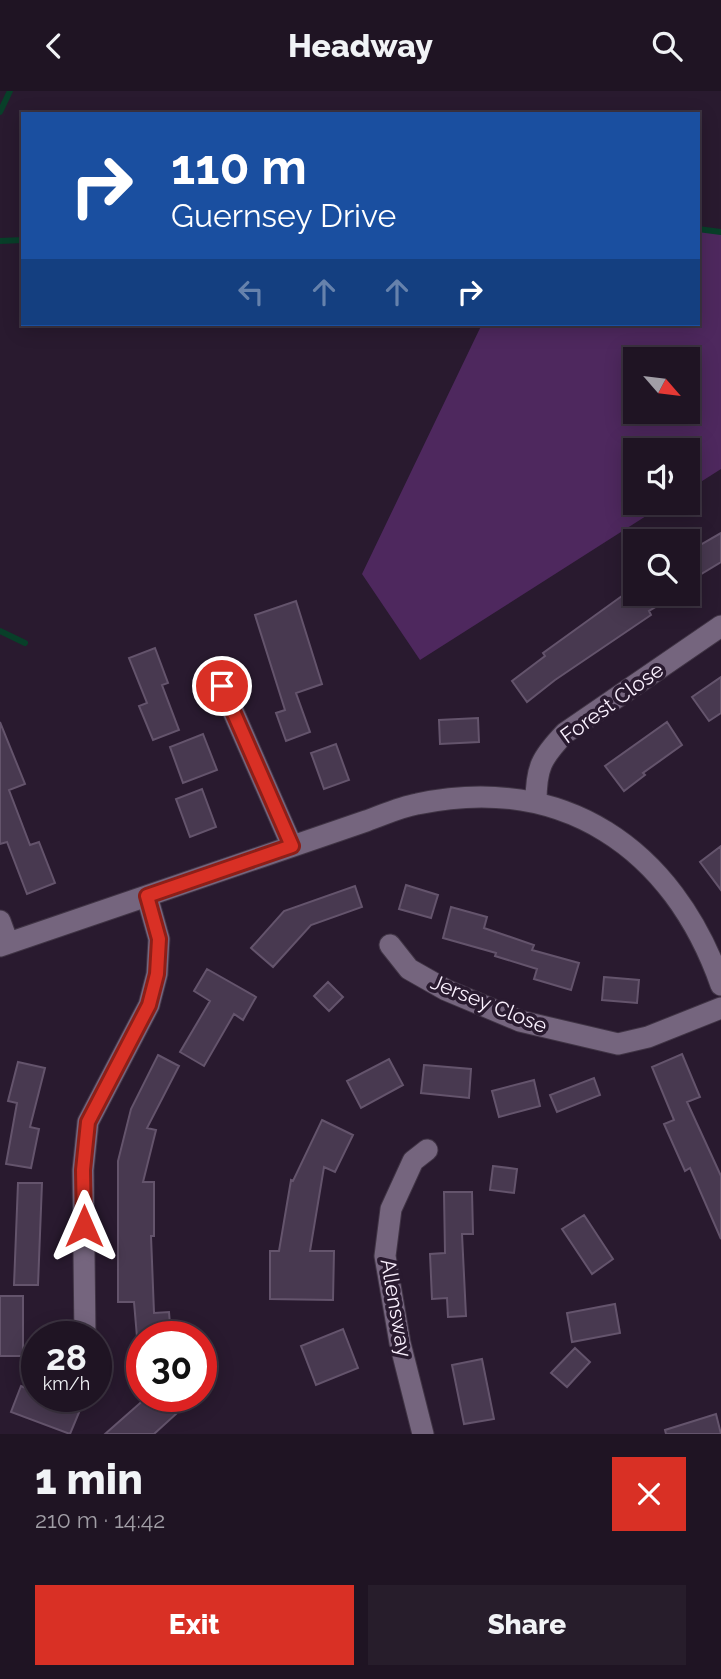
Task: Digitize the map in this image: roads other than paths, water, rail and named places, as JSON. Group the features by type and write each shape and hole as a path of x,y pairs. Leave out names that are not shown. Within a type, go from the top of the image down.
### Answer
{"street":[{"name":"Forest Close","path":"537,802 536,774 546,754 565,733 721,626"},
{"path":"222,686 292,846"},
{"path":"0,921 4,945 416,804 492,796 537,802 589,820 633,852 667,883 714,941 721,985"},
{"path":"85,1321 83,1170 88,1122 149,1005 157,974 159,939 147,896"},
{"name":"Jersey Close","path":"390,944 409,969 446,990 520,1021 618,1044 649,1037 721,1008"},
{"name":"Allensway","path":"423,1434 400,1343 385,1256 391,1209 413,1161 427,1150"}],"waterway":[{"path":"0,112 10,91"},
{"path":"700,229 721,232"},
{"path":"0,241 21,240"},
{"path":"0,631 25,643"}]}
